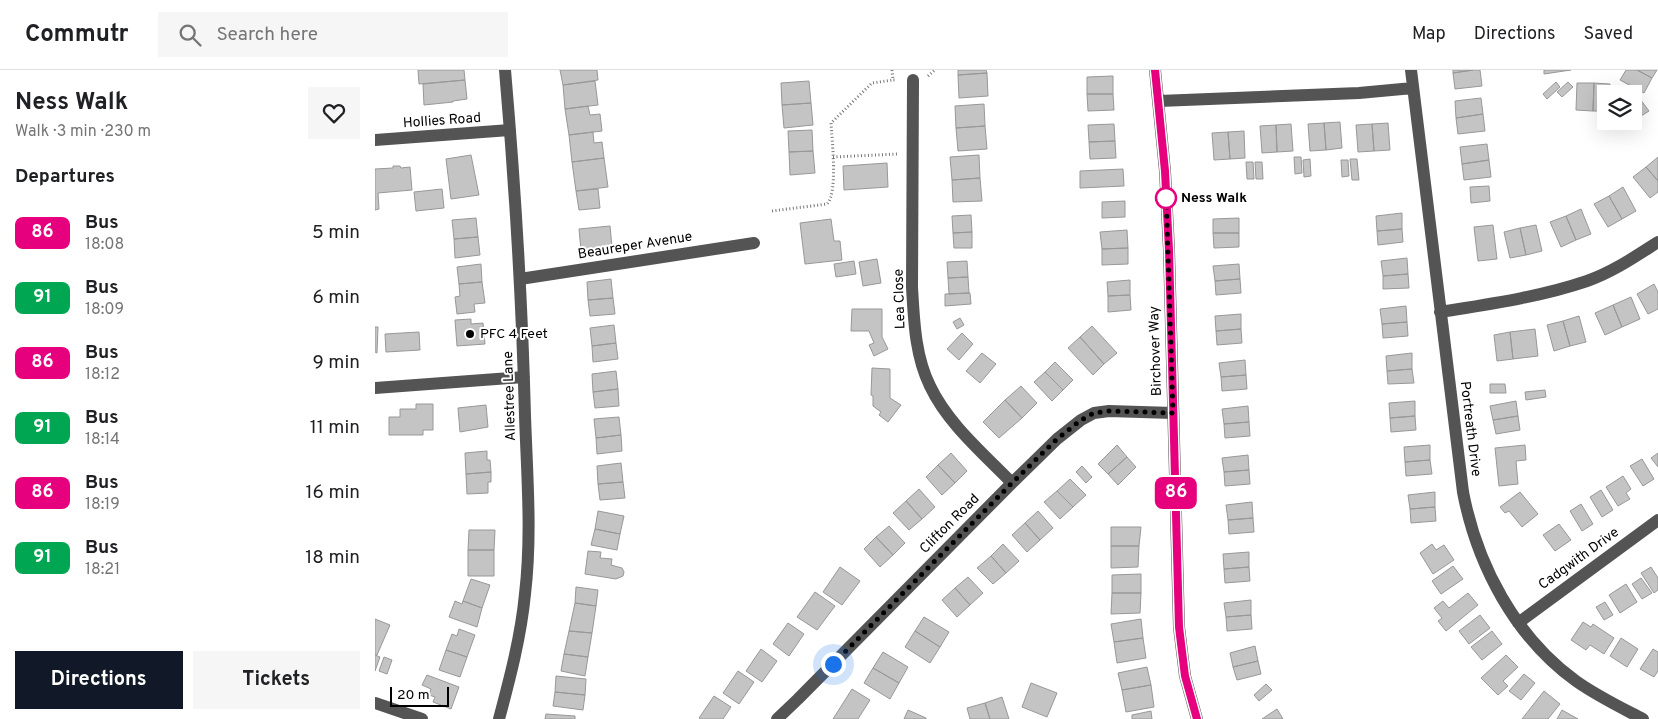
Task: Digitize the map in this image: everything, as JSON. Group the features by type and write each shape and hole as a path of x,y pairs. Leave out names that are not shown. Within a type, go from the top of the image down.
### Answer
{"street":[{"name":"Allestree Lane","path":"499,719 522,617 525,592 528,496 520,279 505,70"},
{"name":"Birchover Way","path":"1155,70 1165,171 1168,230 1179,627 1185,676 1197,719"},
{"name":"Portreath Drive","path":"1411,70 1465,505 1476,540 1491,576 1518,622 1541,649 1574,680 1592,692 1643,719"},
{"name":"Lea Close","path":"913,80 912,288 914,321 919,353 929,385 943,408 958,428 1012,483"},
{"path":"1159,101 1359,93 1413,88"},
{"name":"Hollies Road","path":"375,140 510,130"},
{"path":"1441,312 1518,299 1588,280 1615,268 1658,242"},
{"name":"Beaureper Avenue","path":"520,279 754,243"},
{"path":"375,388 524,377"},
{"name":"Clifton Road","path":"777,719 1012,483 1057,439 1081,420 1094,413 1109,411 1173,413"},
{"name":"Cadgwith Drive","path":"1518,622 1658,520"},
{"path":"375,703 422,719"}],"path":[{"path":"772,211 827,204 831,201 833,157 831,123 872,83 893,80"},
{"path":"833,157 914,154"}],"building":[{"path":"418,70 464,70 465,80 419,84"},
{"path":"560,70 597,70 598,80 563,85"},
{"path":"958,70 986,70 987,73 958,75"},
{"path":"1453,70 1473,70 1453,73"},
{"path":"1480,70 1482,86 1455,89 1453,73"},
{"path":"1544,70 1571,70 1544,74"},
{"path":"1626,70 1637,70 1652,78 1644,93 1642,92 1642,85 1629,85 1620,80"},
{"path":"1637,70 1657,70 1652,78"},
{"path":"987,73 988,96 959,98 958,75"},
{"path":"1113,76 1113,94 1087,94 1087,77"},
{"path":"465,80 467,99 424,105 423,84"},
{"path":"595,81 598,105 565,109 563,85"},
{"path":"809,81 811,103 782,105 781,83"},
{"path":"1556,82 1560,87 1547,99 1543,94"},
{"path":"1568,82 1573,87 1562,97 1557,92"},
{"path":"1577,83 1594,83 1593,111 1576,110"},
{"path":"1594,83 1610,84 1597,85 1597,111 1593,111"},
{"path":"1087,94 1113,94 1114,110 1088,111"},
{"path":"1481,98 1483,114 1456,118 1455,101"},
{"path":"1642,102 1649,111 1642,115"},
{"path":"811,103 813,125 784,128 782,105"},
{"path":"984,104 985,126 956,128 955,106"},
{"path":"588,106 590,115 600,114 602,131 569,135 565,109"},
{"path":"1483,114 1485,131 1458,134 1456,118"},
{"path":"1340,122 1342,148 1326,150 1324,123"},
{"path":"1324,123 1326,150 1310,151 1308,124"},
{"path":"1388,123 1390,150 1374,151 1372,124"},
{"path":"1114,124 1115,141 1089,142 1088,125"},
{"path":"1291,124 1293,151 1277,152 1276,125"},
{"path":"1372,124 1374,151 1358,152 1356,125"},
{"path":"1276,125 1277,152 1262,153 1260,126"},
{"path":"985,126 987,149 958,151 956,128"},
{"path":"812,130 813,151 789,152 788,131"},
{"path":"1244,131 1245,158 1230,159 1228,132"},
{"path":"593,132 594,143 602,142 604,158 572,162 569,135"},
{"path":"1228,132 1230,159 1214,160 1212,133"},
{"path":"1115,141 1116,158 1090,159 1089,142"},
{"path":"1487,144 1489,160 1462,164 1460,147"},
{"path":"813,151 815,173 790,175 789,152"},
{"path":"471,155 479,195 451,199 446,159"},
{"path":"979,155 980,178 952,180 950,157"},
{"path":"1294,157 1301,157 1302,173 1295,174"},
{"path":"1658,157 1658,181 1646,167"},
{"path":"604,158 608,187 576,191 572,162"},
{"path":"1310,159 1311,176 1304,177 1303,160"},
{"path":"1350,159 1357,159 1359,180 1352,180"},
{"path":"1341,160 1348,160 1349,176 1342,177"},
{"path":"1489,160 1491,177 1464,180 1462,164"},
{"path":"1246,162 1253,162 1254,179 1247,179"},
{"path":"1255,162 1262,162 1263,179 1256,179"},
{"path":"887,163 888,187 844,190 843,166"},
{"path":"393,166 400,166 401,168 410,167 412,190 378,193 379,209 375,210 375,169 393,168"},
{"path":"1646,167 1658,181 1658,192 1650,198 1633,177"},
{"path":"1123,169 1124,186 1080,188 1080,171"},
{"path":"980,178 982,201 953,202 952,180"},
{"path":"1489,186 1490,201 1471,203 1470,187"},
{"path":"1623,187 1636,211 1622,219 1609,196"},
{"path":"442,189 444,208 416,211 414,192"},
{"path":"598,189 600,208 579,210 576,191"},
{"path":"1609,196 1622,219 1608,227 1594,204"},
{"path":"1125,201 1125,217 1102,218 1102,202"},
{"path":"1581,209 1591,234 1576,240 1566,216"},
{"path":"1402,213 1402,229 1377,231 1376,216"},
{"path":"971,215 972,232 953,233 952,216"},
{"path":"1566,216 1576,240 1561,247 1550,222"},
{"path":"476,218 478,237 454,239 452,220"},
{"path":"1239,218 1239,233 1213,233 1213,219"},
{"path":"831,219 834,241 840,241 842,260 805,264 800,223"},
{"path":"1493,225 1497,259 1478,261 1474,227"},
{"path":"1536,225 1542,251 1526,255 1520,228"},
{"path":"610,226 612,247 581,250 579,229"},
{"path":"1520,228 1526,255 1510,258 1504,232"},
{"path":"1402,229 1403,242 1378,245 1377,231"},
{"path":"1127,230 1128,248 1102,249 1100,232"},
{"path":"972,232 972,248 954,248 953,233"},
{"path":"1213,233 1239,233 1239,247 1214,248"},
{"path":"478,237 480,255 455,258 454,239"},
{"path":"1128,248 1128,264 1102,265 1102,249"},
{"path":"1407,258 1408,274 1383,276 1381,261"},
{"path":"877,259 881,283 863,286 859,262"},
{"path":"854,261 856,274 836,277 834,264"},
{"path":"967,261 968,277 948,278 947,262"},
{"path":"481,264 482,282 459,284 457,267"},
{"path":"1239,264 1240,279 1215,281 1213,266"},
{"path":"1408,274 1409,288 1383,289 1383,276"},
{"path":"968,277 969,293 949,294 948,278"},
{"path":"611,279 613,298 588,300 587,282"},
{"path":"1240,279 1241,293 1216,295 1215,281"},
{"path":"1130,280 1130,295 1108,296 1107,282"},
{"path":"482,282 485,303 474,304 475,312 457,314 455,297 460,296 459,284"},
{"path":"1654,284 1658,292 1658,309 1648,314 1637,294"},
{"path":"970,293 971,304 945,306 945,294"},
{"path":"1130,295 1131,310 1108,312 1108,296"},
{"path":"1631,297 1640,319 1622,327 1613,305"},
{"path":"613,298 615,314 590,316 588,300"},
{"path":"1613,305 1622,327 1605,335 1595,313"},
{"path":"1406,306 1407,322 1382,324 1380,309"},
{"path":"852,309 882,309 882,337 888,349 874,356 869,345 874,343 869,331 851,331"},
{"path":"1241,314 1241,329 1216,331 1215,316"},
{"path":"1579,316 1586,342 1570,346 1563,321"},
{"path":"960,318 964,325 957,329 953,322"},
{"name":"PFC 4 Feet","path":"471,319 471,324 483,323 485,344 457,346 455,320"},
{"path":"1563,321 1570,346 1554,351 1547,325"},
{"path":"1407,322 1408,336 1383,338 1382,324"},
{"path":"614,325 616,343 592,346 590,328"},
{"path":"1092,326 1117,353 1104,364 1080,337"},
{"path":"375,327 378,327 377,353 375,352"},
{"path":"1241,329 1242,343 1217,345 1216,331"},
{"path":"1535,329 1538,356 1513,359 1510,332"},
{"path":"419,332 420,350 386,352 385,334"},
{"path":"1510,332 1513,359 1497,361 1494,335"},
{"path":"962,333 973,344 959,360 947,349"},
{"path":"1080,337 1104,364 1093,375 1068,348"},
{"path":"616,343 618,359 593,362 592,346"},
{"path":"982,353 996,364 980,383 966,371"},
{"path":"1412,353 1412,369 1387,371 1386,356"},
{"path":"1245,360 1246,375 1221,377 1219,363"},
{"path":"1055,362 1073,380 1063,390 1045,372"},
{"path":"872,368 890,369 890,398 901,405 888,422 879,415 881,412 873,406 873,396 871,395"},
{"path":"1412,369 1414,383 1388,384 1387,371"},
{"path":"616,371 618,389 593,392 592,374"},
{"path":"1045,372 1063,390 1052,401 1034,382"},
{"path":"1246,375 1247,389 1222,391 1221,377"},
{"path":"1490,384 1505,384 1506,393 1490,393"},
{"path":"1021,386 1037,403 1022,418 1005,400"},
{"path":"618,389 619,406 595,408 593,392"},
{"path":"1545,390 1546,397 1526,400 1525,392"},
{"path":"1005,400 1022,418 999,438 983,422"},
{"path":"1415,401 1415,416 1390,418 1389,403"},
{"path":"1516,401 1518,416 1493,420 1490,406"},
{"path":"416,404 433,404 433,430 423,430 423,435 389,435 389,417 400,417 400,409 416,409"},
{"path":"486,405 488,427 460,432 458,408"},
{"path":"1248,406 1249,422 1224,424 1222,409"},
{"path":"1415,416 1416,430 1391,432 1390,418"},
{"path":"1518,416 1520,430 1496,434 1493,420"},
{"path":"619,417 621,435 596,438 594,419"},
{"path":"1249,422 1250,436 1225,438 1224,424"},
{"path":"621,435 622,451 597,454 596,438"},
{"path":"1117,445 1127,457 1108,474 1098,464"},
{"path":"1430,445 1430,460 1405,462 1404,447"},
{"path":"1525,445 1526,460 1516,461 1518,484 1499,486 1495,448"},
{"path":"487,451 487,460 490,460 491,472 466,474 465,453"},
{"path":"951,453 967,471 955,483 938,465"},
{"path":"1658,453 1658,467 1651,458"},
{"path":"1248,455 1249,470 1224,472 1222,458"},
{"path":"1127,457 1136,467 1118,485 1108,474"},
{"path":"1642,459 1654,479 1643,486 1630,466"},
{"path":"1430,460 1432,474 1406,476 1405,462"},
{"path":"621,463 623,482 598,484 597,466"},
{"path":"938,465 955,483 942,495 926,477"},
{"path":"1082,466 1092,477 1086,483 1076,472"},
{"path":"1249,470 1250,484 1225,486 1224,472"},
{"path":"491,472 491,482 488,482 488,493 467,494 466,474"},
{"path":"1623,476 1631,489 1626,493 1630,499 1618,506 1606,487"},
{"path":"1070,479 1086,495 1073,507 1057,491"},
{"path":"623,482 625,498 600,500 598,484"},
{"path":"919,489 935,507 922,519 906,501"},
{"path":"1601,490 1613,510 1602,517 1590,497"},
{"path":"1057,491 1073,507 1060,519 1044,502"},
{"path":"1435,492 1435,507 1410,509 1408,495"},
{"path":"1520,492 1538,514 1522,527 1509,511 1505,513 1500,507"},
{"path":"906,501 922,519 909,530 893,513"},
{"path":"1252,502 1253,518 1228,520 1226,505"},
{"path":"1581,504 1593,524 1582,531 1570,511"},
{"path":"1435,507 1436,521 1411,523 1410,509"},
{"path":"598,511 624,516 620,534 595,529"},
{"path":"1038,511 1053,528 1040,540 1025,523"},
{"path":"1253,518 1254,532 1229,534 1228,520"},
{"path":"1025,523 1040,540 1027,552 1012,535"},
{"path":"1559,524 1571,540 1555,551 1543,535"},
{"path":"889,526 905,543 893,555 876,537"},
{"path":"1111,527 1141,527 1139,546 1111,546"},
{"path":"595,529 620,534 617,550 591,545"},
{"path":"469,530 495,530 494,550 468,550"},
{"path":"876,537 893,555 880,567 864,549"},
{"path":"1003,544 1019,561 1006,573 991,556"},
{"path":"1432,544 1436,550 1444,545 1454,560 1433,574 1420,553"},
{"path":"1111,546 1139,546 1138,567 1111,568"},
{"path":"468,550 494,550 494,576 468,576"},
{"path":"588,551 601,552 600,558 612,559 611,565 622,568 623,576 616,579 585,574"},
{"path":"1249,552 1249,567 1224,569 1223,554"},
{"path":"991,556 1006,573 993,584 977,568"},
{"path":"1453,566 1463,579 1441,594 1432,581"},
{"path":"840,567 860,581 842,605 823,592"},
{"path":"1249,567 1250,581 1225,583 1224,569"},
{"path":"1651,567 1658,578 1658,590 1654,593 1641,573"},
{"path":"1141,574 1141,593 1112,593 1112,575"},
{"path":"968,577 983,593 970,605 955,588"},
{"path":"1641,578 1652,593 1642,599 1632,584"},
{"path":"471,579 490,585 482,608 463,601"},
{"path":"1626,584 1637,602 1620,613 1609,595"},
{"path":"576,587 598,590 596,606 575,603"},
{"path":"955,588 970,605 957,617 942,600"},
{"path":"815,592 835,606 817,630 797,617"},
{"path":"1112,593 1141,593 1140,613 1111,614"},
{"path":"1468,593 1478,605 1446,631 1438,621 1442,618 1434,608 1443,601 1449,608"},
{"path":"1251,600 1251,615 1226,617 1224,603"},
{"path":"455,601 462,604 463,601 482,608 477,627 449,617"},
{"path":"1605,602 1613,615 1604,620 1596,607"},
{"path":"575,603 596,606 592,633 569,631"},
{"path":"1251,615 1252,629 1227,631 1226,617"},
{"path":"1480,615 1490,628 1469,644 1459,631"},
{"path":"924,617 949,632 940,647 915,631"},
{"path":"375,619 390,625 377,655 375,654"},
{"path":"1141,619 1143,638 1114,642 1111,624"},
{"path":"1583,622 1591,627 1593,624 1614,638 1604,654 1590,645 1586,650 1571,640"},
{"path":"788,623 804,634 789,656 773,644"},
{"path":"459,629 475,635 467,657 446,650 452,634 457,636"},
{"path":"569,631 592,633 588,657 564,654"},
{"path":"915,631 940,647 930,663 905,647"},
{"path":"1492,631 1502,644 1482,660 1471,647"},
{"path":"1143,638 1146,658 1117,663 1114,642"},
{"path":"1621,638 1638,649 1627,667 1610,656"},
{"path":"1255,646 1258,661 1233,667 1230,653"},
{"path":"761,649 777,661 762,682 746,671"},
{"path":"1653,649 1658,652 1658,671 1654,677 1640,669"},
{"path":"446,650 467,657 460,677 439,670"},
{"path":"883,652 908,667 899,683 873,668"},
{"path":"564,654 588,657 585,676 561,671"},
{"path":"375,655 380,657 375,671"},
{"path":"1506,655 1518,667 1503,681 1508,686 1498,695 1481,678"},
{"path":"384,657 392,660 387,674 379,671"},
{"path":"1258,661 1261,674 1237,680 1233,667"},
{"path":"1147,667 1151,685 1122,690 1118,673"},
{"path":"873,668 899,683 890,699 864,683"},
{"path":"738,671 754,682 739,704 723,693"},
{"path":"1524,674 1535,683 1521,700 1509,691"},
{"path":"427,675 459,687 451,709 433,702 435,697 429,695 431,689 422,685"},
{"path":"556,676 586,679 585,695 555,692"},
{"path":"1031,683 1057,693 1047,717 1022,707"},
{"path":"1266,684 1272,690 1259,701 1254,695"},
{"path":"1151,685 1154,707 1126,712 1122,690"},
{"path":"852,689 870,700 858,719 833,719"},
{"path":"1544,691 1560,704 1548,719 1522,719"},
{"path":"555,692 585,695 583,710 553,706"},
{"path":"714,696 731,707 723,719 699,718"},
{"path":"1002,697 1009,719 990,719 985,703"},
{"path":"985,703 990,719 970,719 967,708"},
{"path":"1277,709 1283,719 1262,719"},
{"path":"908,710 926,718 926,719 904,719"},
{"path":"1562,710 1578,719 1557,719"},
{"path":"1151,711 1152,719 1132,719 1132,715"},
{"path":"546,714 575,716 575,719 545,719"}],"bus line":[{"name":"86","path":"1155,70 1165,171 1169,250 1179,627 1185,676 1197,719"}],"place":[{"name":"Ness Walk","path":"1166,198"},
{"name":"PFC 4 Feet","path":"470,334"}],"route":[{"path":"833,664 1012,483 1057,439 1081,420 1094,413 1109,411 1173,413 1166,191 1166,198"}]}
